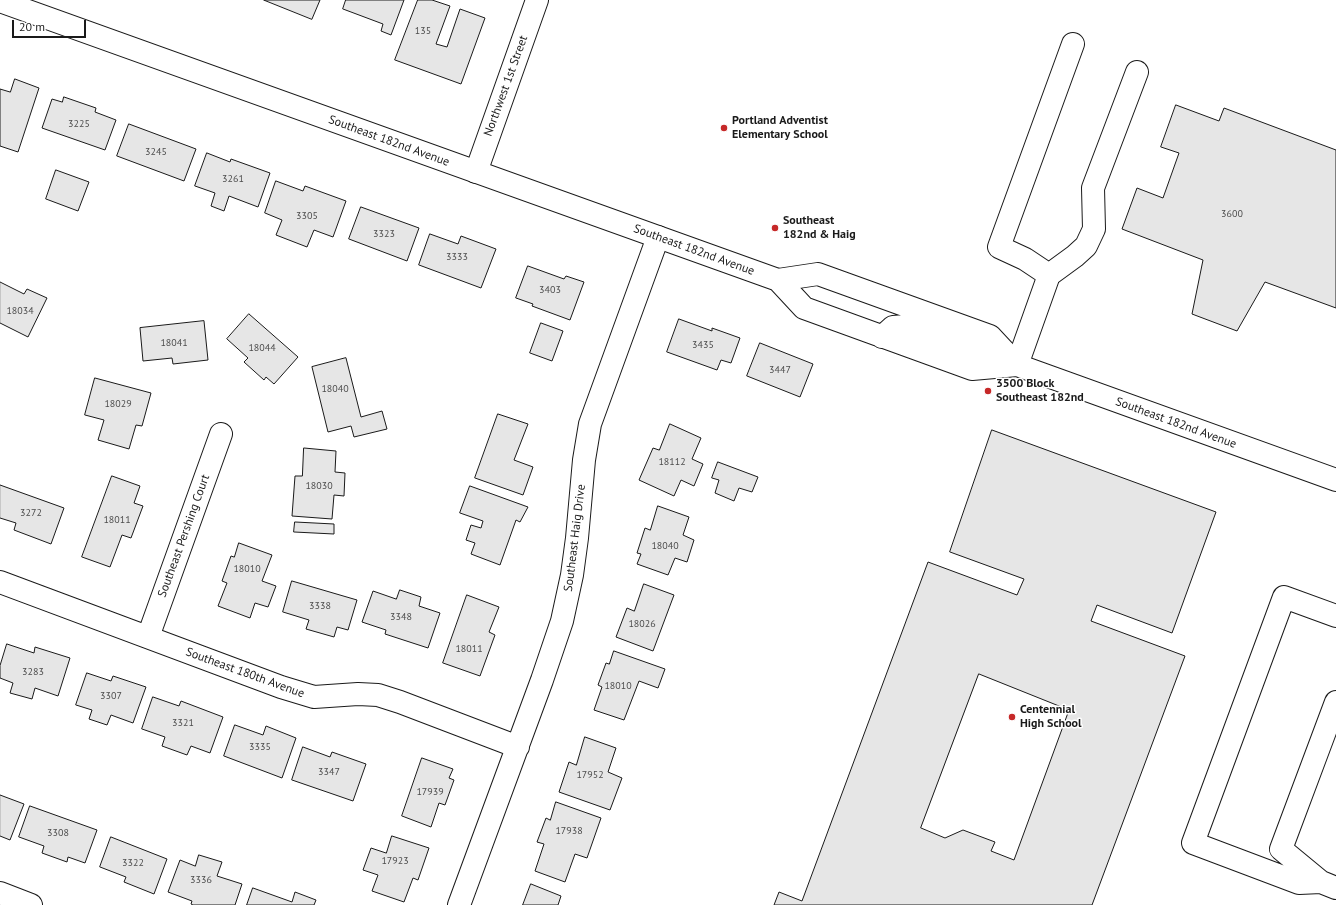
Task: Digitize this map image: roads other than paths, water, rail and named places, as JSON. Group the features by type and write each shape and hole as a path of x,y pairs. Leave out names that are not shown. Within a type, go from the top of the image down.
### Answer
{"street":[{"name":"Northwest 1st Street","path":"476,172 537,0"},
{"name":"Southeast 182nd Avenue","path":"0,1 31,6 476,172 778,280 804,308 972,369 1011,358"},
{"path":"1049,275 1025,259 999,247 1073,44"},
{"path":"1011,358 1049,275 1086,246 1094,229 1093,188 1137,72"},
{"name":"Southeast Haig Drive","path":"459,905 518,747 562,621 572,575 584,460 590,424 658,237"},
{"name":"Southeast 182nd Avenue","path":"778,280 818,274 990,336 1011,358 1336,480"},
{"name":"Southeast Pershing Court","path":"148,638 221,434"},
{"name":"Southeast 180th Avenue","path":"0,582 281,687 314,697 378,695 518,747"},
{"path":"1329,885 1299,883 1193,843 1284,597 1336,616"},
{"path":"1329,885 1281,849 1336,702"},
{"path":"0,893 31,905"}],"place":[{"name":"Portland Adventist Elementary School","path":"724,128"},
{"name":"Southeast 182nd & Haig","path":"775,228"},
{"name":"3500 Block Southeast 182nd","path":"988,391"},
{"name":"Centennial High School","path":"1012,717"}]}
